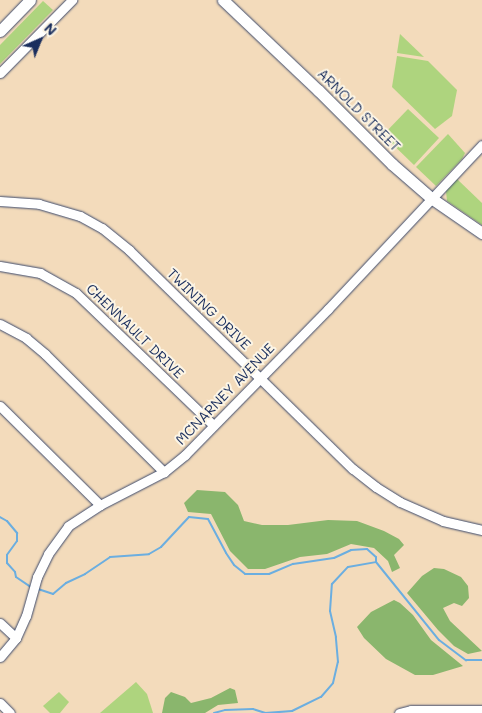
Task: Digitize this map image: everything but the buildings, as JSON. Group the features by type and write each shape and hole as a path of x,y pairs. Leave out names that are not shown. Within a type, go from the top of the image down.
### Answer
{"main road":[{"path":"0,31 30,0"},
{"name":"ARNOLD STREET","path":"222,0 320,92 392,164 432,198 482,233"}],"street":[{"path":"0,73 72,0"},
{"name":"MCNARNEY AVENUE","path":"0,657 16,638 26,616 37,577 48,554 68,526 100,505 164,472 185,455 482,145"},
{"name":"TWINING DRIVE","path":"0,201 39,204 80,216 102,228 129,250 353,468 376,487 400,502 443,521 482,530"},
{"name":"CHENNAULT DRIVE","path":"0,266 40,273 76,293 213,425"},
{"path":"0,324 26,338 45,354 164,472"},
{"path":"0,406 100,505"},
{"path":"0,623 16,638"},
{"path":"0,703 10,713"},
{"path":"399,713 411,710 482,710"}],"green space":[{"path":"43,1 53,10 0,64 0,45"},
{"path":"400,34 424,57 397,53"},
{"path":"397,56 428,61 457,90 452,116 435,129 392,87"},
{"path":"408,109 439,138 414,165 383,135"},
{"path":"448,134 465,153 462,159 436,186 416,167"},
{"path":"457,179 482,203 482,225 447,201 446,191"},
{"path":"197,490 225,492 238,505 244,521 262,525 288,525 328,520 357,521 384,531 399,539 404,545 394,555 400,568 392,572 388,561 374,548 351,544 327,554 300,557 265,569 248,569 230,551 211,514 188,512 184,503"},
{"path":"434,568 444,569 461,577 468,586 469,598 462,606 454,603 443,608 450,621 482,651 468,654 454,646 407,593 422,576"},
{"path":"394,600 413,615 431,640 463,666 433,675 415,675 386,659 364,638 357,627 371,612"},
{"path":"136,682 147,694 153,713 100,713"},
{"path":"230,688 235,690 238,703 218,705 205,713 162,713 165,698 171,692 185,697 191,703 211,698"},
{"path":"59,692 69,702 60,713 50,713 43,706"}],"waterway":[{"path":"0,517 7,521 17,533 17,541 7,555 7,563 15,572 16,577 31,587"},
{"path":"38,589 53,594 66,583 85,574 110,557 149,554 161,547 189,517 208,519 234,565 245,574 269,574 293,564 334,558 351,550 367,549 376,557 376,562 439,640 466,660 482,660"},
{"path":"214,713 225,710 253,709 265,713 292,711 321,697 333,683 338,662 336,637 330,611 332,584 348,567 376,562"}]}
